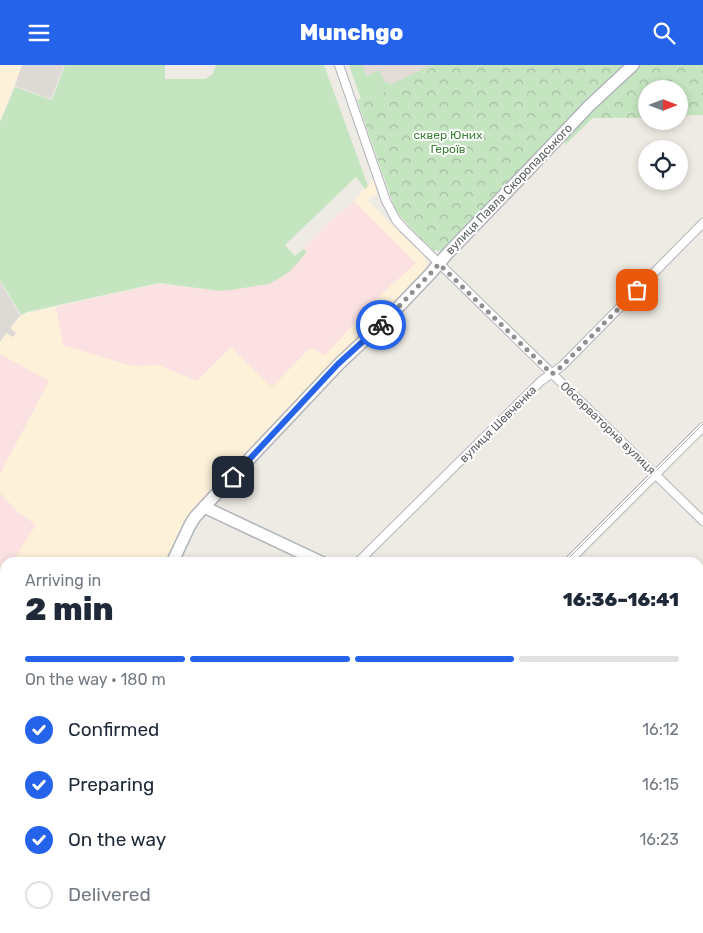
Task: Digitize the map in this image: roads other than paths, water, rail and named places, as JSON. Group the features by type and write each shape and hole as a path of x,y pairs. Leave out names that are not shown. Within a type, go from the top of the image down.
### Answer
{"street":[{"name":"Обсерваторна вулиця","path":"338,65 391,212 404,229 703,521"},
{"name":"вулиця Павла Скоропадського","path":"175,557 190,525 204,507 338,364 388,318 589,106 633,65"},
{"name":"вулиця Шевченка","path":"363,557 541,381 562,366 703,223"},
{"path":"573,557 703,427"},
{"path":"204,507 310,557"}],"tram line":[{"path":"570,557 703,424"}],"park label":[{"name":"сквер Юних Героїв","path":"448,142"}]}
